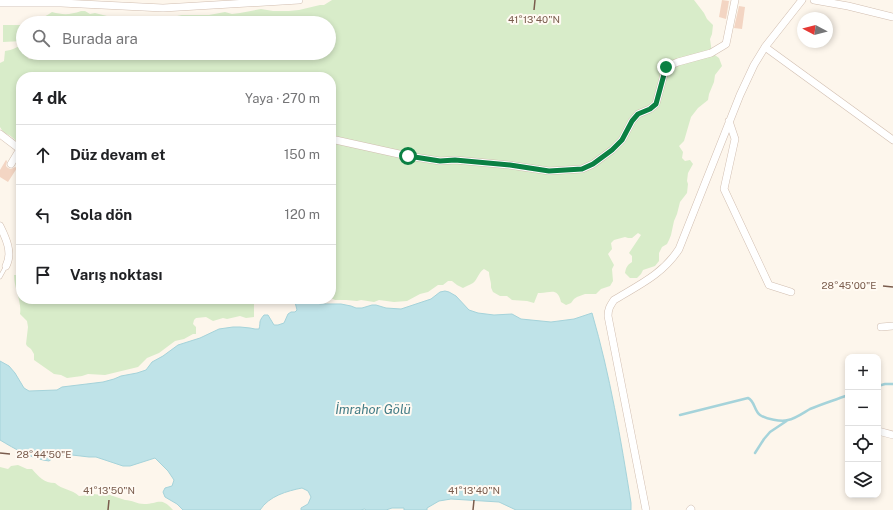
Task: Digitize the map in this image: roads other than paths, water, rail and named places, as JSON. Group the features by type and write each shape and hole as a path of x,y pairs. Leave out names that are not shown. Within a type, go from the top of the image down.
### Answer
{"street":[{"path":"0,3 163,8 299,0"},
{"path":"336,140 408,156 440,161 463,160 549,171 582,169 593,164 612,150 622,140 632,121 638,114 650,109 656,104 666,67 711,52 726,44 735,0"},
{"path":"646,510 608,316 608,309 614,300 664,267 679,249 742,89 765,47 802,0"},
{"path":"814,0 893,17"},
{"path":"765,47 893,140"},
{"path":"729,120 735,139 724,189 769,285 791,292"},
{"path":"0,134 16,147"},
{"path":"11,164 16,156"},
{"path":"0,226 7,242 9,253 6,266"},
{"path":"881,328 893,326"},
{"path":"881,432 893,435"}],"lane":[{"path":"0,277 6,266"}],"water":[{"name":"İmrahor Gölü","path":"440,292 449,292 456,296 469,310 478,313 494,315 512,314 521,319 551,322 574,319 592,313 614,408 631,510 516,510 499,502 451,499 439,501 427,508 427,510 404,510 404,508 392,508 386,510 301,510 301,508 308,504 311,497 308,491 302,488 273,498 260,510 183,510 177,504 165,497 163,492 165,488 172,486 174,480 168,471 155,458 130,466 123,466 96,457 72,455 57,455 49,461 30,456 0,440 0,361 9,366 24,388 29,391 57,390 62,387 103,382 146,370 152,362 178,345 200,338 219,329 240,327 259,329 260,321 264,315 268,315 274,325 284,323 288,314 297,310 296,304 341,304 356,308 376,305 386,308 401,309 431,299"}],"waterway":[{"path":"881,385 893,384"},
{"path":"680,415 748,398 752,401 760,415 774,420 785,421 799,416 810,409 845,396"},
{"path":"755,453 770,432 788,420"}]}
